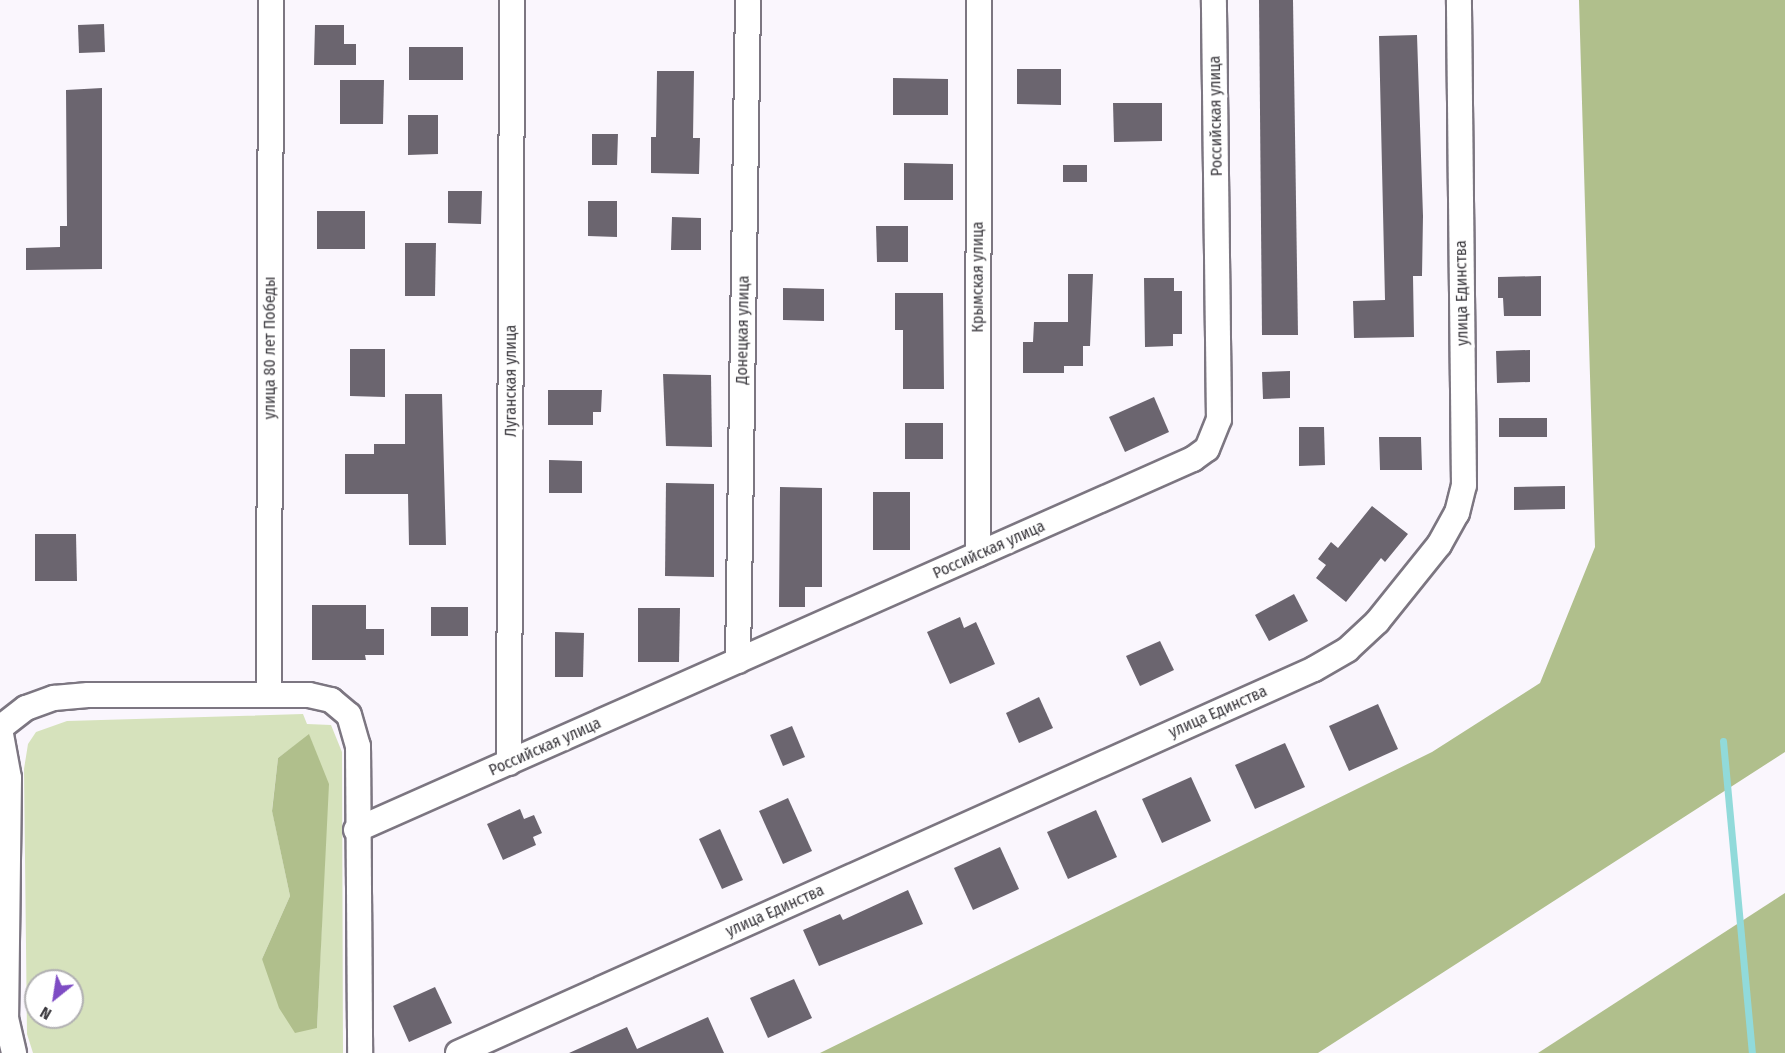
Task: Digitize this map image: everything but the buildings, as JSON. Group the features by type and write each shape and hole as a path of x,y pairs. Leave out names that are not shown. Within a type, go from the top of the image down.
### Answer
{"street":[{"name":"улица 80 лет Победы","path":"269,695 271,0"},
{"name":"Луганская улица","path":"509,762 512,0"},
{"name":"Донецкая улица","path":"738,661 748,0"},
{"name":"Крымская улица","path":"978,555 979,0"},
{"name":"Российская улица","path":"356,830 1193,459 1207,449 1216,435 1219,419 1215,0"},
{"name":"улица Единства","path":"458,1053 1314,669 1348,649 1377,622 1439,545 1457,513 1464,484 1459,0"},
{"path":"14,1053 6,1018 9,778 0,728 26,708 54,698 269,695 309,695 332,700 349,715 358,746 356,830 360,1053"}],"green space":[{"path":"1579,0 1785,0 1785,752 1318,1053 820,1053 1432,752 1540,683 1595,547"},
{"path":"303,714 307,724 331,725 342,752 343,1053 33,1053 27,1029 84,1029 84,969 26,969 24,769 28,744 36,732 67,721","holes":["309,735 328,784 317,1028 262,959 290,896 272,810 278,758"]},
{"path":"309,734 329,784 317,1028 295,1033 279,1008 262,959 290,896 272,811 278,758"},
{"path":"1785,893 1785,1053 1538,1053"}],"waterway":[{"path":"1723,741 1752,1053"}]}
